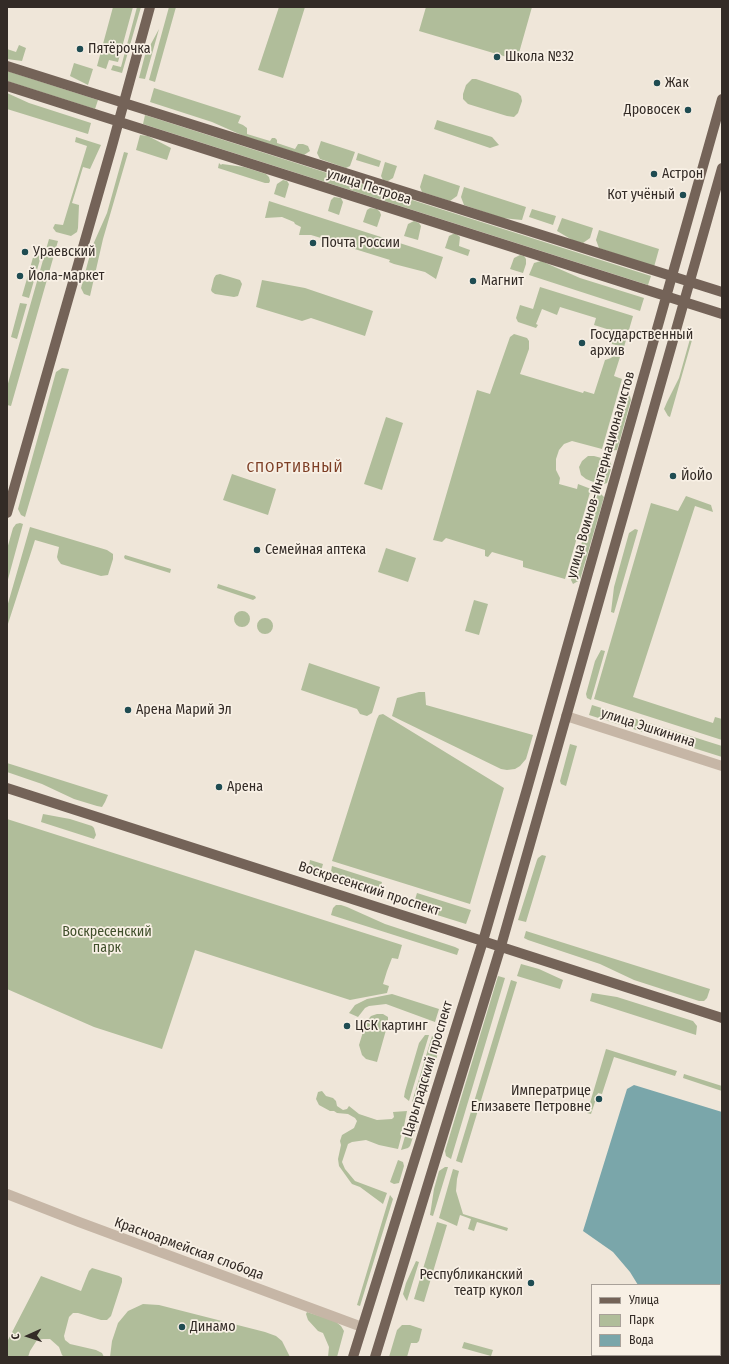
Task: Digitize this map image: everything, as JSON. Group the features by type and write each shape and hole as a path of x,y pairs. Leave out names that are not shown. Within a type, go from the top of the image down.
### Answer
{"main road":[{"path":"7,513 150,7"},
{"name":"улица Петрова","path":"7,66 722,292"},
{"name":"улица Петрова","path":"7,86 722,314"},
{"name":"улица Воинов-Интернационалистов","path":"528,789 722,99"},
{"path":"375,1357 500,946 722,168"},
{"name":"Воскресенский проспект","path":"7,788 722,1018"},
{"name":"Царьградский проспект","path":"353,1357 483,941 528,789"}],"street":[{"name":"улица Эшкинина","path":"566,716 722,766"},
{"name":"Красноармейская слобода","path":"7,1194 362,1327"}],"green space":[{"path":"113,7 133,7 118,62 109,60 106,69 97,66"},
{"path":"137,7 141,7 122,73 111,70 113,65 121,67"},
{"path":"169,7 176,7 155,82 149,80"},
{"path":"279,7 305,7 283,78 258,70"},
{"path":"426,7 532,7 517,60 419,31"},
{"path":"159,29 145,79 139,78 145,55"},
{"path":"19,45 26,48 22,61 7,59 7,49 16,52"},
{"path":"74,63 93,69 88,85 70,76"},
{"path":"7,71 98,100 95,109 7,81"},
{"path":"472,79 518,93 521,96 522,101 518,113 514,117 507,116 468,104 463,99 463,94 466,85"},
{"path":"154,88 241,116 238,123 247,128 247,134 270,141 272,138 275,138 277,143 295,149 298,144 303,144 308,146 310,151 304,155 246,137 212,122 150,102"},
{"path":"7,93 29,103 91,123 88,134 7,109"},
{"path":"145,115 651,276 648,285 143,124"},
{"path":"437,120 492,137 499,145 490,148 434,129"},
{"path":"140,135 148,136 171,148 167,160 136,150"},
{"path":"76,137 101,145 90,169 83,167 72,203 79,205 78,228 77,232 71,236 56,232 53,228 55,224 63,225 87,146 75,142"},
{"path":"321,141 355,152 350,166 346,168 320,159 317,153"},
{"path":"124,152 128,153 103,239 90,296 84,294 81,288 92,247 107,213"},
{"path":"358,153 381,161 379,167 356,160"},
{"path":"385,162 397,166 393,178 388,181 383,180 381,176"},
{"path":"219,163 221,165 244,167 266,174 270,181 269,183 265,183 218,168"},
{"path":"424,174 460,186 457,196 450,201 422,192 420,187"},
{"path":"283,180 287,181 289,184 285,198 274,194 277,184"},
{"path":"464,187 526,207 522,220 502,218 464,205 461,197"},
{"path":"334,197 341,198 343,202 339,215 328,211 331,200"},
{"path":"269,201 443,257 436,279 425,272 394,264 389,262 390,260 345,246 344,248 320,240 321,238 311,235 299,235 301,227 294,222 282,217 265,218"},
{"path":"370,208 377,209 380,212 381,215 377,227 363,222 367,210"},
{"path":"532,209 556,216 553,225 529,217"},
{"path":"562,218 593,228 590,238 583,243 574,241 557,231"},
{"path":"414,221 419,223 421,226 418,240 404,236 408,224"},
{"path":"599,230 659,249 654,267 599,248 596,240"},
{"path":"453,234 460,237 459,246 470,250 468,256 445,248 449,236"},
{"path":"49,239 58,241 11,406 7,405 7,387"},
{"path":"34,254 41,256 29,298 22,296"},
{"path":"520,255 524,256 526,259 523,273 510,269 514,258"},
{"path":"541,261 580,278 644,298 640,311 529,275 534,263"},
{"path":"220,274 240,280 242,284 238,296 234,297 215,294 212,292 211,290 214,278 216,275"},
{"path":"262,280 305,288 373,311 365,336 311,318 302,321 256,307"},
{"path":"540,287 633,316 624,347 612,344 611,339 608,338 610,330 594,325 596,318 560,307 557,315 542,309 536,324 538,325 536,328 518,322 516,318 520,305 533,309"},
{"path":"20,303 27,304 17,339 11,337"},
{"path":"514,334 527,338 529,341 529,349 520,374 583,393 584,391 594,394 605,360 613,356 620,357 614,376 622,379 602,449 572,441 564,444 559,450 556,459 556,470 560,478 559,484 577,489 578,484 591,489 565,579 523,567 523,561 492,552 488,557 485,556 485,550 446,538 442,542 433,540 477,390 490,394 510,337"},
{"path":"690,339 692,340 670,417 664,409 679,378"},
{"path":"62,368 69,369 25,517 21,515 18,509 56,372"},
{"path":"625,393 629,393 631,400 617,450 608,451"},
{"path":"386,417 403,423 382,490 364,484"},
{"path":"588,456 609,460 612,466 607,483 601,485 586,479 581,475 579,467 582,461"},
{"path":"232,474 276,489 268,515 223,500"},
{"path":"597,490 604,497 580,580 573,584 571,580"},
{"path":"686,496 711,505 713,512 695,506 633,697 713,723 715,717 722,719 722,740 594,699 651,503 678,511"},
{"path":"16,524 23,524 7,583 7,549 13,528"},
{"path":"30,527 107,550 113,554 113,559 108,575 101,576 61,564 57,557 59,547 35,540 7,627 7,607"},
{"path":"635,529 638,530 614,613 611,612 614,587 629,533"},
{"path":"386,548 416,558 408,582 378,572"},
{"path":"125,555 171,569 170,573 125,559"},
{"path":"218,584 255,596 256,598 253,600 217,588"},
{"path":"474,600 488,604 479,635 465,631"},
{"path":"239,611 245,611 250,616 248,625 245,627 239,627 234,622 234,616"},
{"path":"262,618 268,618 273,623 271,632 268,634 262,634 257,629 257,623"},
{"path":"601,650 605,651 591,700 587,698 586,694 595,661"},
{"path":"309,663 380,687 372,713 367,716 360,714 357,709 301,690"},
{"path":"419,692 425,692 426,705 533,735 526,759 515,769 501,769 392,716 397,698"},
{"path":"592,705 722,746 722,757 589,715"},
{"path":"383,714 504,788 470,904 332,861 377,719 379,715"},
{"path":"570,744 577,746 566,786 561,784 560,781"},
{"path":"7,763 108,795 102,807 74,799 42,784 7,772"},
{"path":"43,814 70,819 92,826 96,835 94,839 41,822"},
{"name":"Воскресенский парк","path":"7,819 402,945 398,959 392,958 387,971 383,984 389,986 387,993 350,1000 195,950 162,1049 94,1027 7,989"},
{"path":"542,855 546,856 526,922 518,920 537,860"},
{"path":"310,860 323,864 321,871 317,875 311,874 308,871"},
{"path":"332,866 382,882 379,892 355,888 334,882 330,877"},
{"path":"417,893 471,910 466,924 437,915 414,903"},
{"path":"336,905 347,907 385,924 455,947 459,949 457,955 331,915 333,908"},
{"path":"526,931 710,989 707,998 704,1001 699,1001 634,980 600,964 528,940 524,938"},
{"path":"521,964 539,969 563,980 560,989 517,976"},
{"path":"498,976 505,978 451,1159 446,1156 445,1151"},
{"path":"511,980 517,982 462,1163 456,1161"},
{"path":"592,993 617,997 693,1021 697,1026 696,1035 590,1001"},
{"path":"392,994 439,1009 435,1022 386,1004 369,1006 365,1008 358,1017 349,1013 355,1005 367,999"},
{"path":"383,1014 388,1017 388,1023 377,1062 366,1059 362,1055 359,1045 366,1022 371,1016"},
{"path":"425,1035 429,1035 409,1101 404,1097 405,1091 419,1043"},
{"path":"432,1036 438,1038 440,1047 424,1097 419,1101 412,1102"},
{"path":"606,1049 677,1071 675,1076 614,1057 602,1094 598,1093 591,1114 587,1113"},
{"path":"684,1074 722,1086 722,1091 683,1078"},
{"path":"322,1091 326,1096 333,1098 336,1101 337,1106 343,1110 347,1109 349,1106 359,1114 377,1120 392,1119 394,1117 393,1112 407,1111 398,1149 379,1145 366,1140 352,1142 348,1144 342,1162 345,1169 355,1181 387,1193 383,1204 360,1187 352,1184 339,1166 338,1159 342,1135 354,1128 357,1121 348,1114 330,1111 319,1105 316,1099 318,1092"},
{"path":"410,1112 414,1116 417,1125 410,1146 401,1150 408,1126"},
{"path":"398,1160 403,1162 404,1166 399,1183 394,1184 390,1182"},
{"path":"445,1167 448,1167 433,1216 430,1215 434,1189 439,1171"},
{"path":"453,1169 459,1171 456,1191 463,1214 508,1228 507,1231 477,1222 474,1231 468,1229 471,1219 460,1215 457,1226 439,1218"},
{"path":"390,1195 393,1199 360,1306 357,1305"},
{"path":"437,1222 447,1225 424,1302 414,1299"},
{"path":"416,1261 419,1262 407,1301 403,1294 406,1283"},
{"path":"92,1268 122,1278 111,1316 107,1320 101,1320 78,1313 73,1313 69,1317 64,1336 65,1340 70,1344 96,1350 102,1353 104,1357 64,1357 59,1347 50,1339 43,1339 37,1340 28,1357 7,1357 7,1342 41,1276 81,1291 89,1271"},
{"name":"Динамо","path":"143,1304 159,1305 265,1332 276,1336 282,1341 290,1357 110,1357 112,1341 118,1323 128,1311"},
{"path":"307,1312 335,1321 341,1326 344,1331 337,1357 328,1357 329,1347 323,1333 318,1331 308,1320 306,1314"},
{"path":"402,1325 410,1325 422,1329 419,1341 417,1343 411,1343 407,1357 389,1357 397,1330"},
{"path":"464,1342 493,1350 491,1356 462,1348"}],"water":[{"path":"634,1085 722,1112 722,1357 660,1357 721,1356 721,1284 637,1284 630,1272 613,1252 583,1231 627,1089"}],"place":[{"name":"Пятёрочка","path":"80,49"},
{"name":"Школа №32","path":"497,57"},
{"name":"Жак","path":"657,83"},
{"name":"Дровосек","path":"688,110"},
{"name":"Астрон","path":"654,174"},
{"name":"Кот учёный","path":"683,195"},
{"name":"Почта России","path":"313,243"},
{"name":"Ураевский","path":"25,252"},
{"name":"Йола-маркет","path":"20,276"},
{"name":"Магнит","path":"473,281"},
{"name":"Государственный архив","path":"582,343"},
{"name":"ЙоЙо","path":"673,476"},
{"name":"Семейная аптека","path":"257,550"},
{"name":"Арена Марий Эл","path":"128,710"},
{"name":"Арена","path":"219,787"},
{"name":"ЦСК картинг","path":"347,1026"},
{"name":"Императрице Елизавете Петровне","path":"599,1099"},
{"name":"Республиканский театр кукол","path":"531,1283"},
{"name":"Динамо","path":"182,1327"}],"district":[{"name":"СПОРТИВНЫЙ","path":"295,468"}]}
